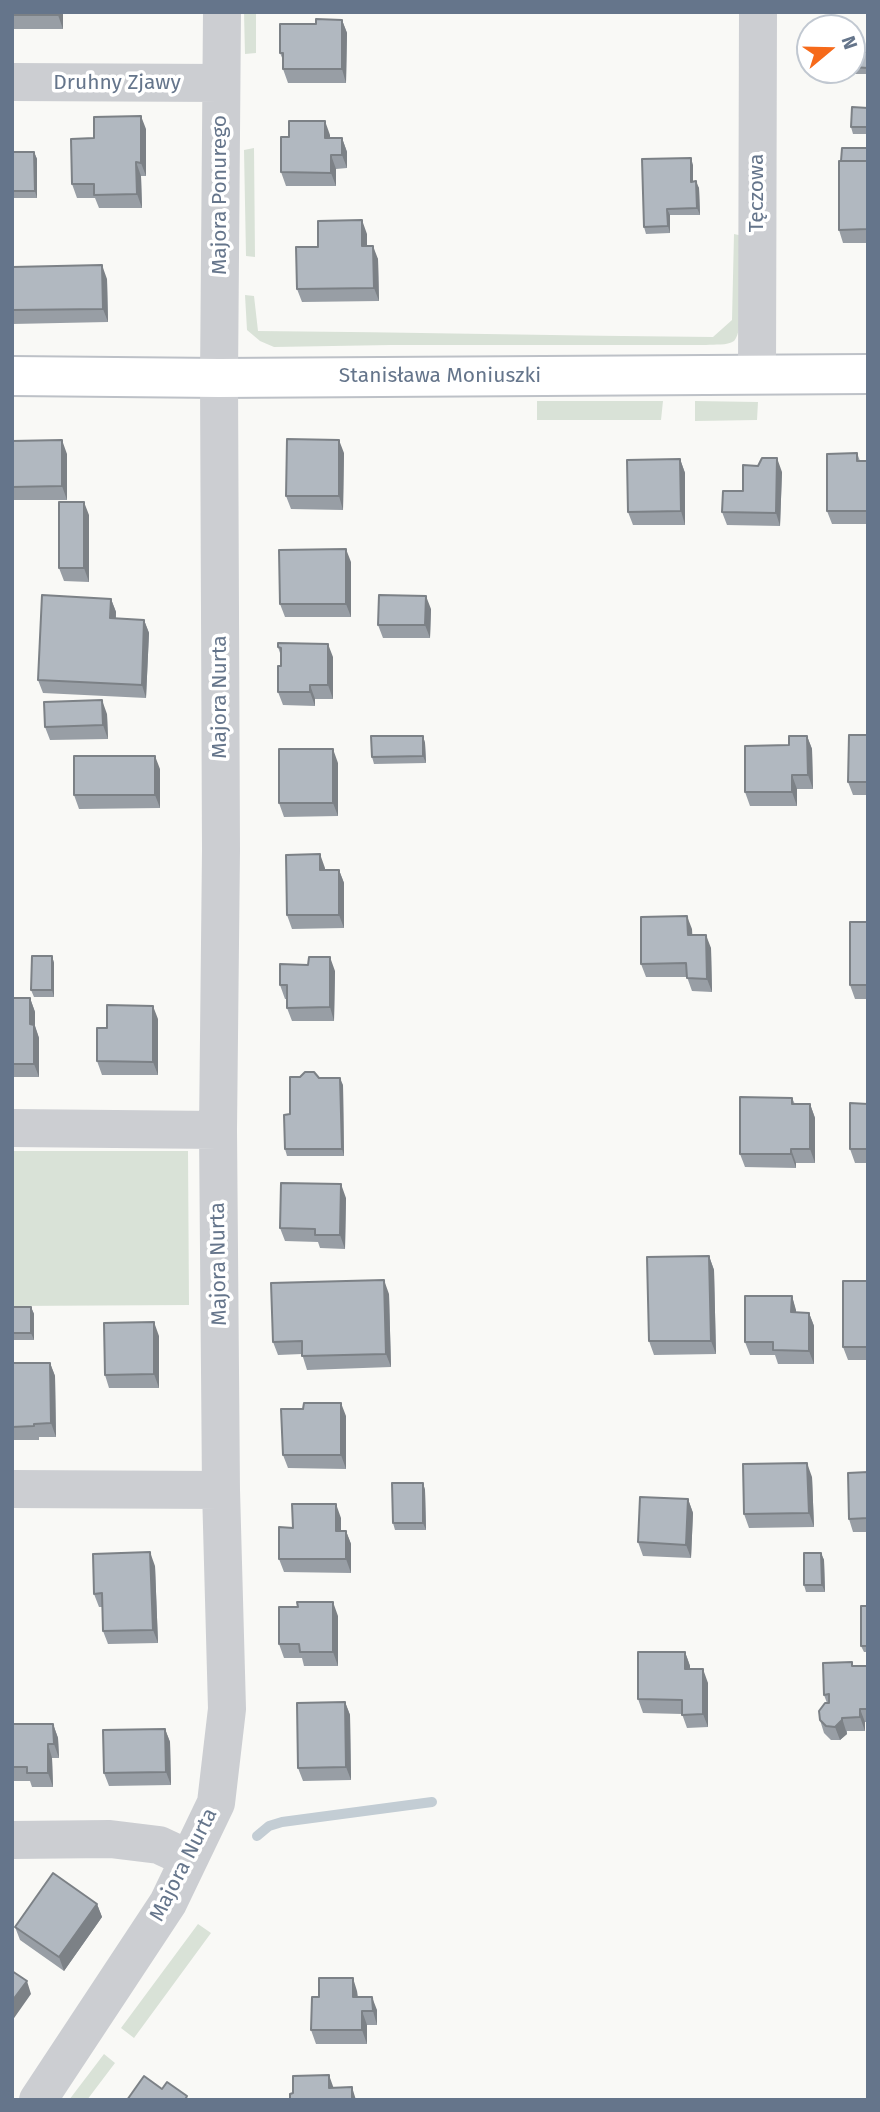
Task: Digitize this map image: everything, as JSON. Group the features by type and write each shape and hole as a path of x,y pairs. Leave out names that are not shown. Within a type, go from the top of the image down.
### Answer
{"street":[{"name":"Majora Ponurego","path":"219,378 222,12"},
{"name":"Tęczowa","path":"757,374 758,12"},
{"name":"Druhny Zjawy","path":"12,82 221,83"},
{"name":"Stanisława Moniuszki","path":"12,376 219,378 868,374"},
{"name":"Majora Nurta","path":"38,2100 168,1903 216,1803 227,1709 221,1490 218,1130 221,850 219,378"},
{"path":"12,1128 218,1130"},
{"path":"12,1489 221,1490"},
{"path":"12,1840 110,1839 159,1845 189,1859"}],"shaded area":[{"path":"244,12 256,12 256,53 245,54"},
{"path":"254,148 255,257 246,256 244,150"},
{"path":"734,234 743,236 743,292 738,335 728,344 274,347 260,341 247,330 245,295 254,296 258,331 713,337 732,320"},
{"path":"537,401 663,401 661,420 537,420"},
{"path":"695,401 758,402 757,420 695,421"},
{"path":"12,1151 188,1151 189,1305 12,1306"},
{"path":"198,1924 211,1933 134,2038 121,2028"},
{"path":"104,2054 115,2063 87,2100 69,2100"}],"building":[{"path":"12,12 58,12 58,15 12,15"},
{"path":"316,19 342,20 342,69 283,69 280,24 316,24"},
{"path":"866,52 868,52 866,68"},
{"path":"852,107 868,108 868,127 851,127"},
{"path":"141,116 141,163 136,162 137,194 94,195 94,184 72,184 71,139 94,138 94,117"},
{"path":"289,121 325,121 325,138 342,138 342,155 331,155 331,173 281,172 281,137 289,137"},
{"path":"842,148 868,148 868,161 841,161"},
{"path":"12,152 34,152 35,191 12,191"},
{"path":"691,158 691,182 696,181 697,208 667,209 668,226 644,227 642,159"},
{"path":"839,161 868,161 868,229 839,230"},
{"path":"362,220 362,246 373,246 374,288 297,289 296,247 318,247 318,221"},
{"path":"102,265 103,309 12,310 12,267"},
{"path":"287,439 339,440 339,496 286,496"},
{"path":"62,440 62,486 12,487 12,441"},
{"path":"857,453 857,461 868,461 868,511 827,511 827,454"},
{"path":"762,458 777,458 776,513 722,512 723,491 743,491 743,465 758,466"},
{"path":"680,459 681,511 628,512 627,460"},
{"path":"59,502 84,502 84,568 59,568"},
{"path":"346,549 346,604 280,604 279,550"},
{"path":"42,595 111,599 110,618 144,620 142,685 38,680"},
{"path":"379,595 426,596 425,625 378,625"},
{"path":"278,643 328,644 328,685 310,685 310,692 278,692 281,648"},
{"path":"102,700 103,725 45,727 44,702"},
{"path":"849,735 868,735 868,782 848,782"},
{"path":"371,736 423,736 423,756 372,757"},
{"path":"789,736 807,736 808,775 792,775 792,792 745,792 745,746 789,745"},
{"path":"279,749 333,749 333,803 279,803"},
{"path":"74,756 155,756 155,795 74,795"},
{"path":"320,854 320,870 339,870 339,915 287,915 286,855"},
{"path":"687,916 688,935 706,935 707,979 687,978 686,963 641,964 641,917"},
{"path":"850,922 868,922 868,985 850,985"},
{"path":"32,956 52,956 52,990 31,990"},
{"path":"309,957 330,957 330,1007 287,1008 287,985 280,985 280,964 308,965"},
{"path":"12,998 30,998 30,1024 34,1025 34,1064 12,1064"},
{"path":"107,1005 153,1006 153,1062 97,1061 97,1028 107,1028"},
{"path":"305,1072 314,1072 319,1078 340,1078 342,1149 285,1149 284,1115 290,1114 290,1077 300,1077"},
{"path":"740,1097 792,1098 792,1104 810,1104 810,1149 791,1149 791,1154 740,1154"},
{"path":"850,1103 868,1104 868,1149 850,1149"},
{"path":"281,1183 341,1184 340,1235 315,1235 315,1229 280,1228"},
{"path":"709,1256 711,1341 649,1341 647,1257"},
{"path":"384,1280 386,1354 302,1356 302,1341 273,1342 271,1283"},
{"path":"843,1281 868,1281 868,1347 843,1347"},
{"path":"745,1296 792,1296 791,1312 809,1313 809,1351 773,1350 773,1342 745,1342"},
{"path":"12,1307 31,1307 31,1333 12,1333"},
{"path":"154,1322 154,1374 105,1375 104,1323"},
{"path":"12,1363 50,1363 51,1423 12,1427"},
{"path":"304,1403 341,1403 341,1455 283,1455 281,1409 303,1409"},
{"path":"807,1463 809,1513 744,1514 743,1464"},
{"path":"868,1472 868,1518 849,1519 848,1473"},
{"path":"392,1483 423,1483 423,1523 393,1523"},
{"path":"640,1497 688,1499 686,1545 638,1542"},
{"path":"292,1504 336,1504 336,1531 346,1531 346,1559 279,1559 279,1527 293,1528"},
{"path":"150,1552 153,1630 103,1631 102,1593 94,1594 93,1554"},
{"path":"804,1553 821,1553 822,1585 804,1585"},
{"path":"297,1602 333,1602 333,1652 300,1652 299,1644 279,1644 279,1607 298,1607"},
{"path":"861,1606 868,1606 868,1646 861,1646"},
{"path":"638,1652 685,1652 685,1669 703,1669 703,1714 682,1715 682,1700 638,1699"},
{"path":"852,1662 852,1666 868,1666 868,1709 860,1709 860,1717 842,1718 835,1727 826,1726 820,1720 819,1711 825,1703 829,1703 829,1694 824,1695 823,1663"},
{"path":"345,1702 346,1767 298,1768 297,1703"},
{"path":"12,1724 53,1724 54,1744 48,1744 48,1773 27,1773 27,1767 12,1767"},
{"path":"165,1729 166,1772 104,1773 103,1730"},
{"path":"53,1873 97,1904 59,1957 15,1927"},
{"path":"12,1971 27,1981 12,2001"},
{"path":"319,1978 353,1978 353,1997 372,1997 373,2011 362,2011 362,2030 311,2030 312,1997 319,1997"},
{"path":"329,2075 329,2088 352,2087 352,2100 290,2100 290,2094 293,2093 293,2076"},
{"path":"144,2076 162,2089 167,2082 187,2096 185,2100 127,2100"}],"waterway":[{"path":"257,1836 269,1826 282,1822 432,1802"}]}
